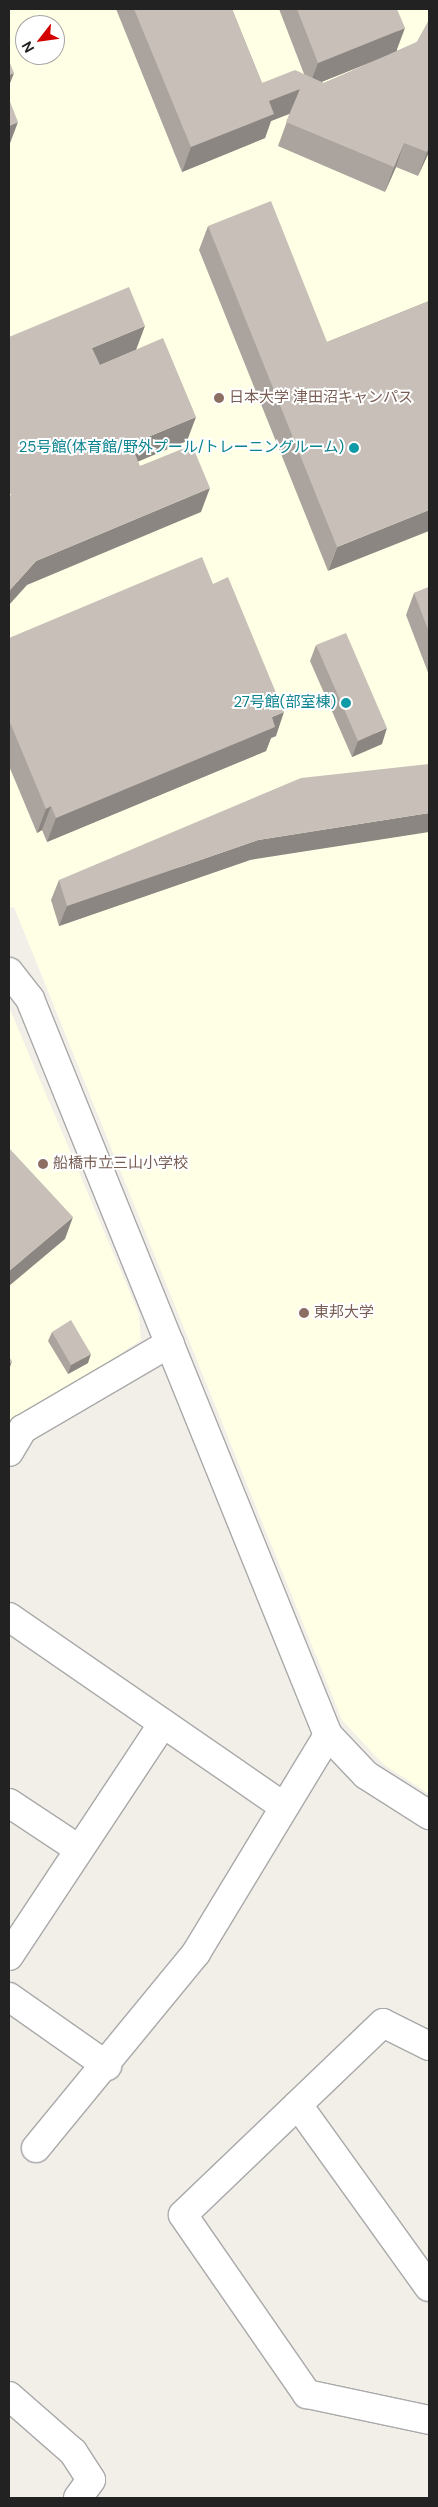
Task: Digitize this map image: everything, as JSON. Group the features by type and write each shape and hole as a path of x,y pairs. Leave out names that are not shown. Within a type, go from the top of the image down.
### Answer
{"street":[{"path":"9,972 30,999 328,1734 366,1775 429,1815"},
{"path":"9,1452 23,1429 170,1343"},
{"path":"9,1616 282,1805"},
{"path":"9,1956 77,1848 164,1723"},
{"path":"36,2148 107,2066 196,1953 282,1805 328,1734"},
{"path":"9,1803 77,1848"},
{"path":"9,1997 107,2066"},
{"path":"429,2046 383,2023 183,2215 306,2394 429,2420"},
{"path":"298,2106 429,2287"},
{"path":"9,2396 73,2452 91,2480 78,2498"}],"shaded area":[{"path":"9,9 429,9 429,1794 383,1764 342,1720 14,907 9,908"},
{"name":"船橋市立三山小学校","path":"9,1007 139,1314 141,1340 9,1428"}],"building":[{"path":"134,9 232,9 262,83 295,70 324,83 417,42 429,20 429,147 427,152 404,143 394,167 286,122 300,89 269,101 274,114 191,147"},
{"path":"297,9 397,9 405,28 318,63"},
{"path":"9,61 14,73 9,75"},
{"path":"9,99 18,122 9,126"},
{"name":"25号館(体育館/野外プール/トレーニングルーム)","path":"271,201 327,342 429,301 429,510 337,547 208,226"},
{"path":"129,287 145,326 92,348 100,365 163,338 196,417 131,444 140,466 192,445 210,488 36,561 9,591 9,496 11,495 9,491 9,337"},
{"path":"202,557 213,584 228,577 284,712 272,717 275,727 56,818 51,806 46,809 9,720 9,638"},
{"path":"429,587 429,632 414,593"},
{"path":"346,633 387,728 358,741 316,645"},
{"path":"429,764 429,813 258,840 67,906 59,880 301,778"},
{"path":"9,1148 73,1217 9,1271"},
{"path":"71,1320 91,1354 71,1365 52,1332"}],"place":[{"name":"日本大学 津田沼キャンパス","path":"219,398"},
{"name":"25号館(体育館/野外プール/トレーニングルーム)","path":"354,448"},
{"name":"27号館(部室棟)","path":"346,703"},
{"name":"船橋市立三山小学校","path":"43,1164"},
{"name":"東邦大学","path":"304,1313"}]}
